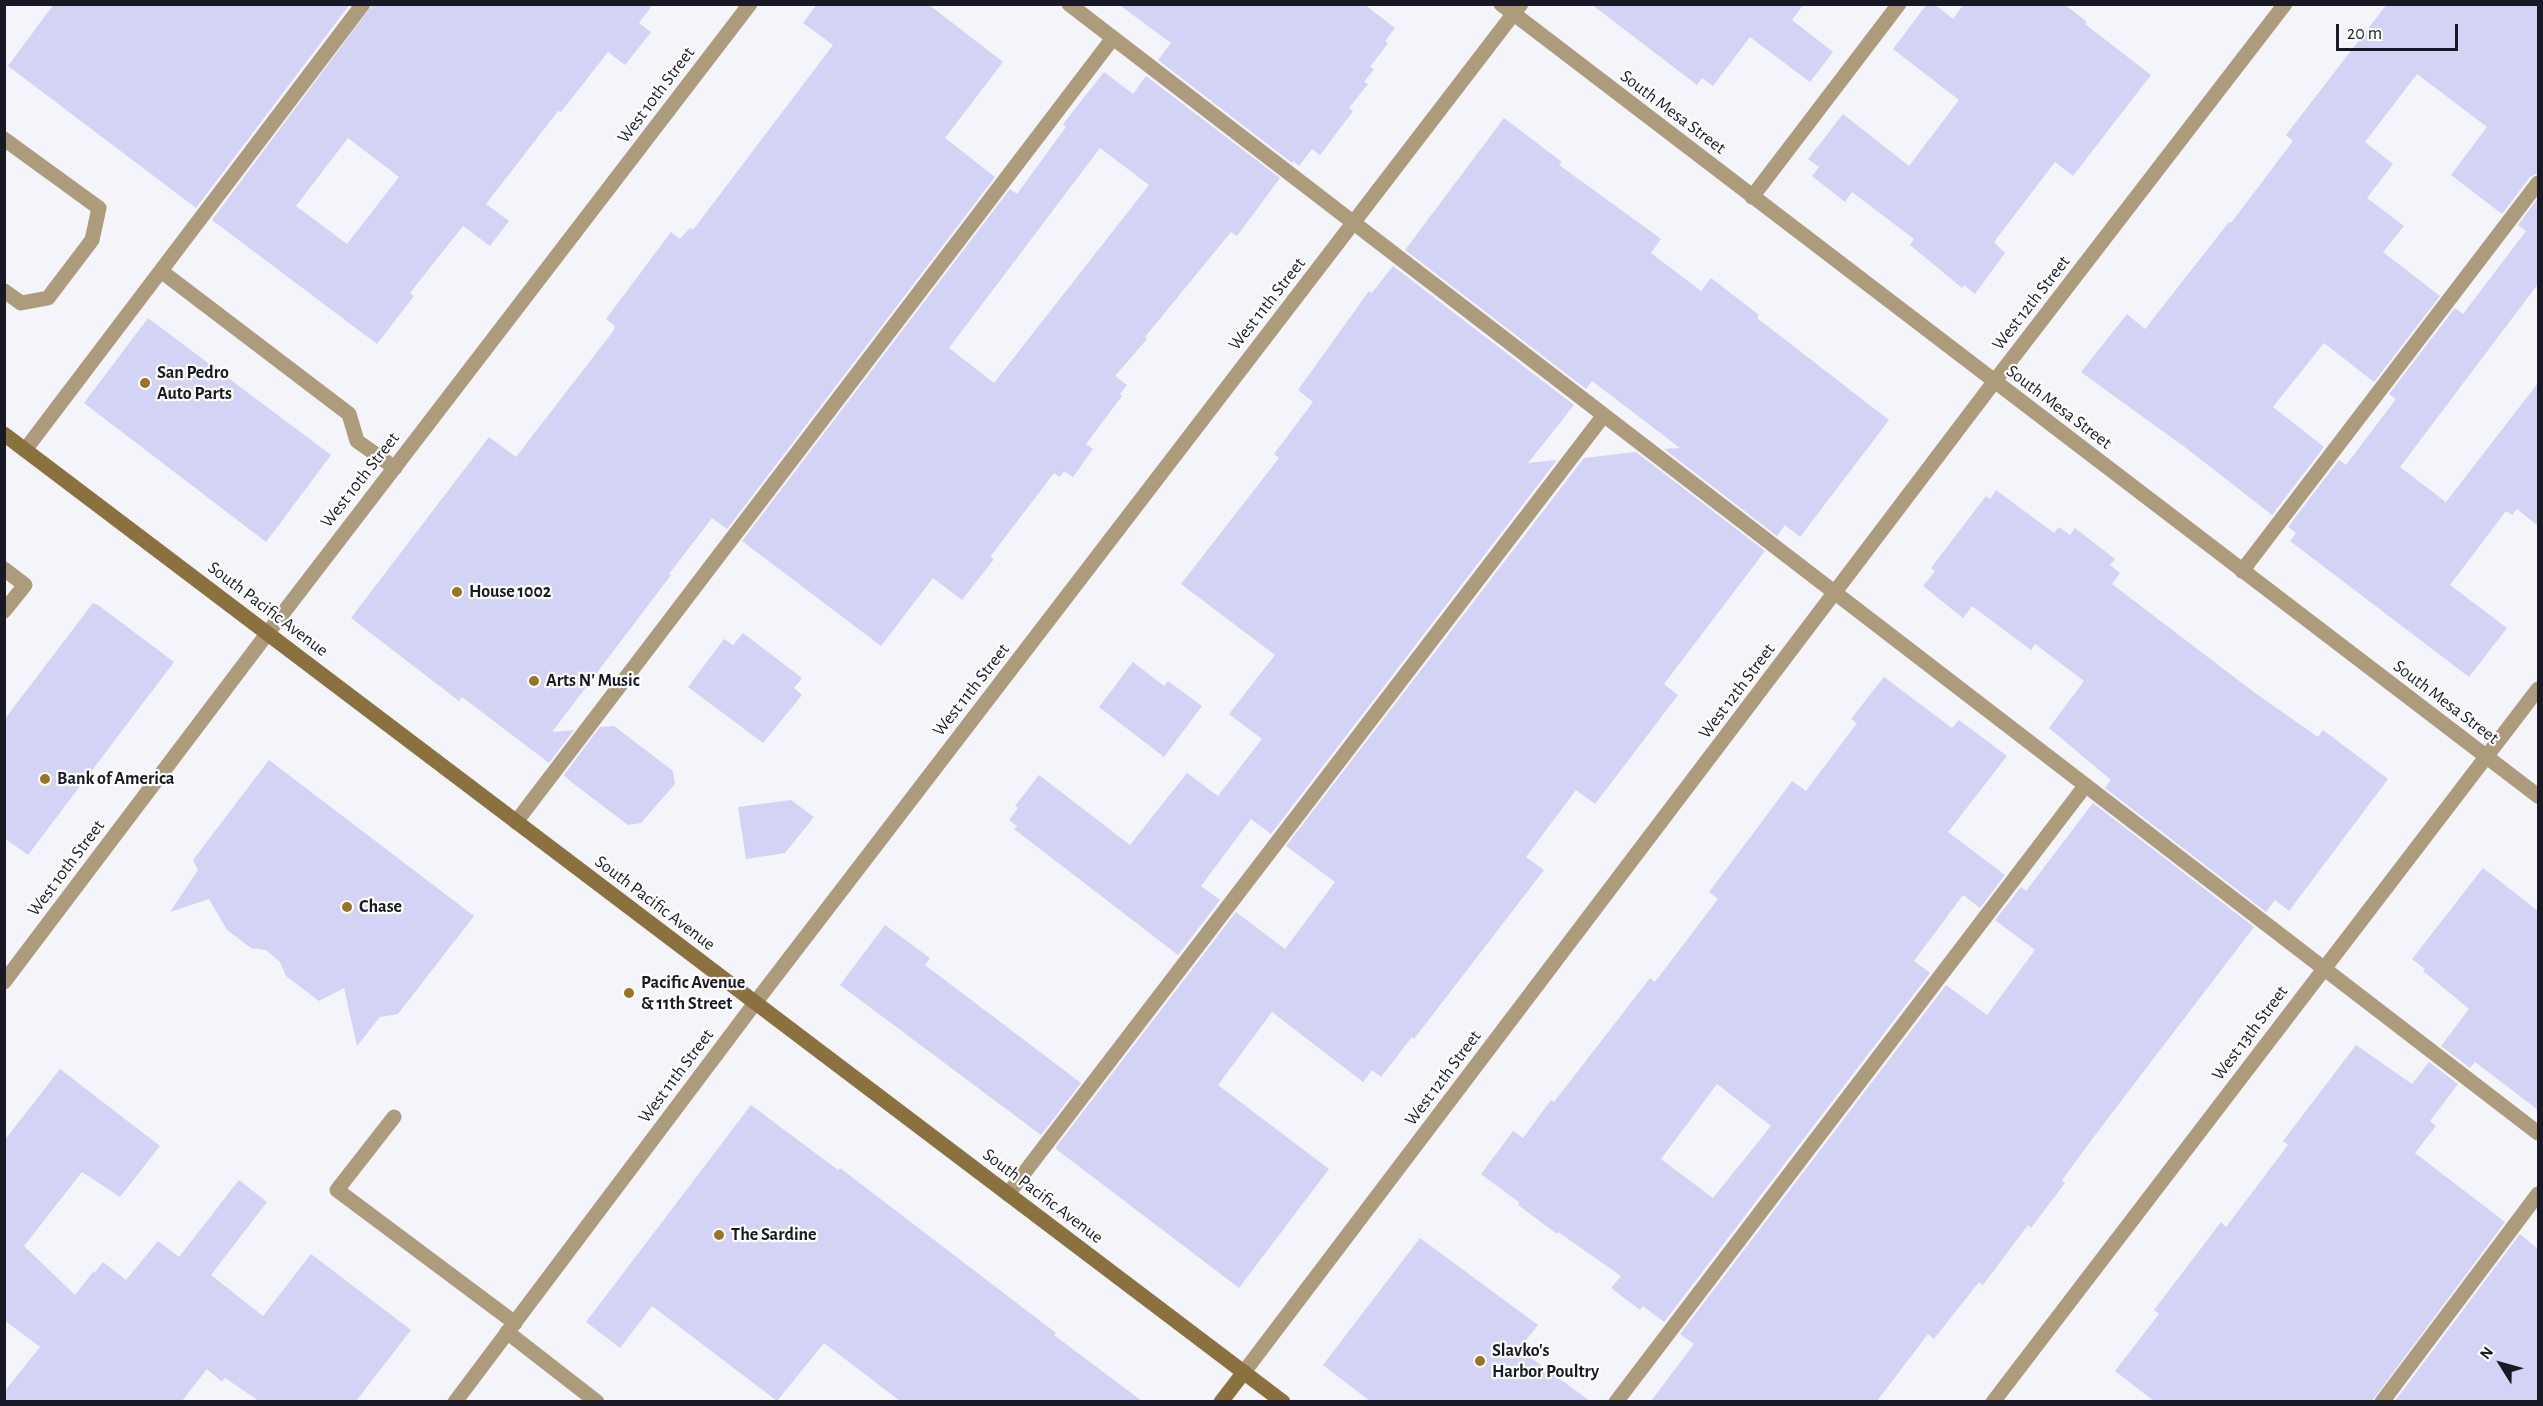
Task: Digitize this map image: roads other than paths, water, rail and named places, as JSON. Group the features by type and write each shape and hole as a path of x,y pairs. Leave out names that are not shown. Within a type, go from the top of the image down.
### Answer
{"main road":[{"name":"South Pacific Avenue","path":"4,434 1282,1401"},
{"name":"West 12th Street","path":"1221,1401 1244,1372"}],"street":[{"path":"25,450 363,4"},
{"name":"West 10th Street","path":"4,982 267,634 750,4"},
{"path":"1069,4 2538,1132"},
{"name":"South Mesa Street","path":"1501,4 1517,9 1752,197 2538,796"},
{"path":"1752,197 1899,4"},
{"name":"West 12th Street","path":"1244,1372 1994,382 2285,4"},
{"name":"West 11th Street","path":"457,1401 755,1003 1517,9"},
{"path":"516,822 1113,38"},
{"path":"4,139 99,208 92,240 48,298 21,303 4,291"},
{"path":"2242,571 2538,183"},
{"path":"160,271 349,414 357,441 395,468"},
{"path":"1008,1194 1604,415"},
{"path":"4,569 26,585 4,611"},
{"name":"West 13th Street","path":"1993,1401 2538,689"},
{"path":"1616,1401 2085,786"},
{"path":"394,1117 337,1190 511,1328 597,1401"},
{"path":"2382,1401 2538,1194"}],"place":[{"name":"San Pedro Auto Parts","path":"145,383"},
{"name":"House 1002","path":"457,592"},
{"name":"Arts N' Music","path":"534,681"},
{"name":"Bank of America","path":"45,779"},
{"name":"Chase","path":"347,907"},
{"name":"Pacific Avenue & 11th Street","path":"629,993"},
{"name":"The Sardine","path":"719,1235"},
{"name":"Slavko's Harbor Poultry","path":"1480,1361"}]}
